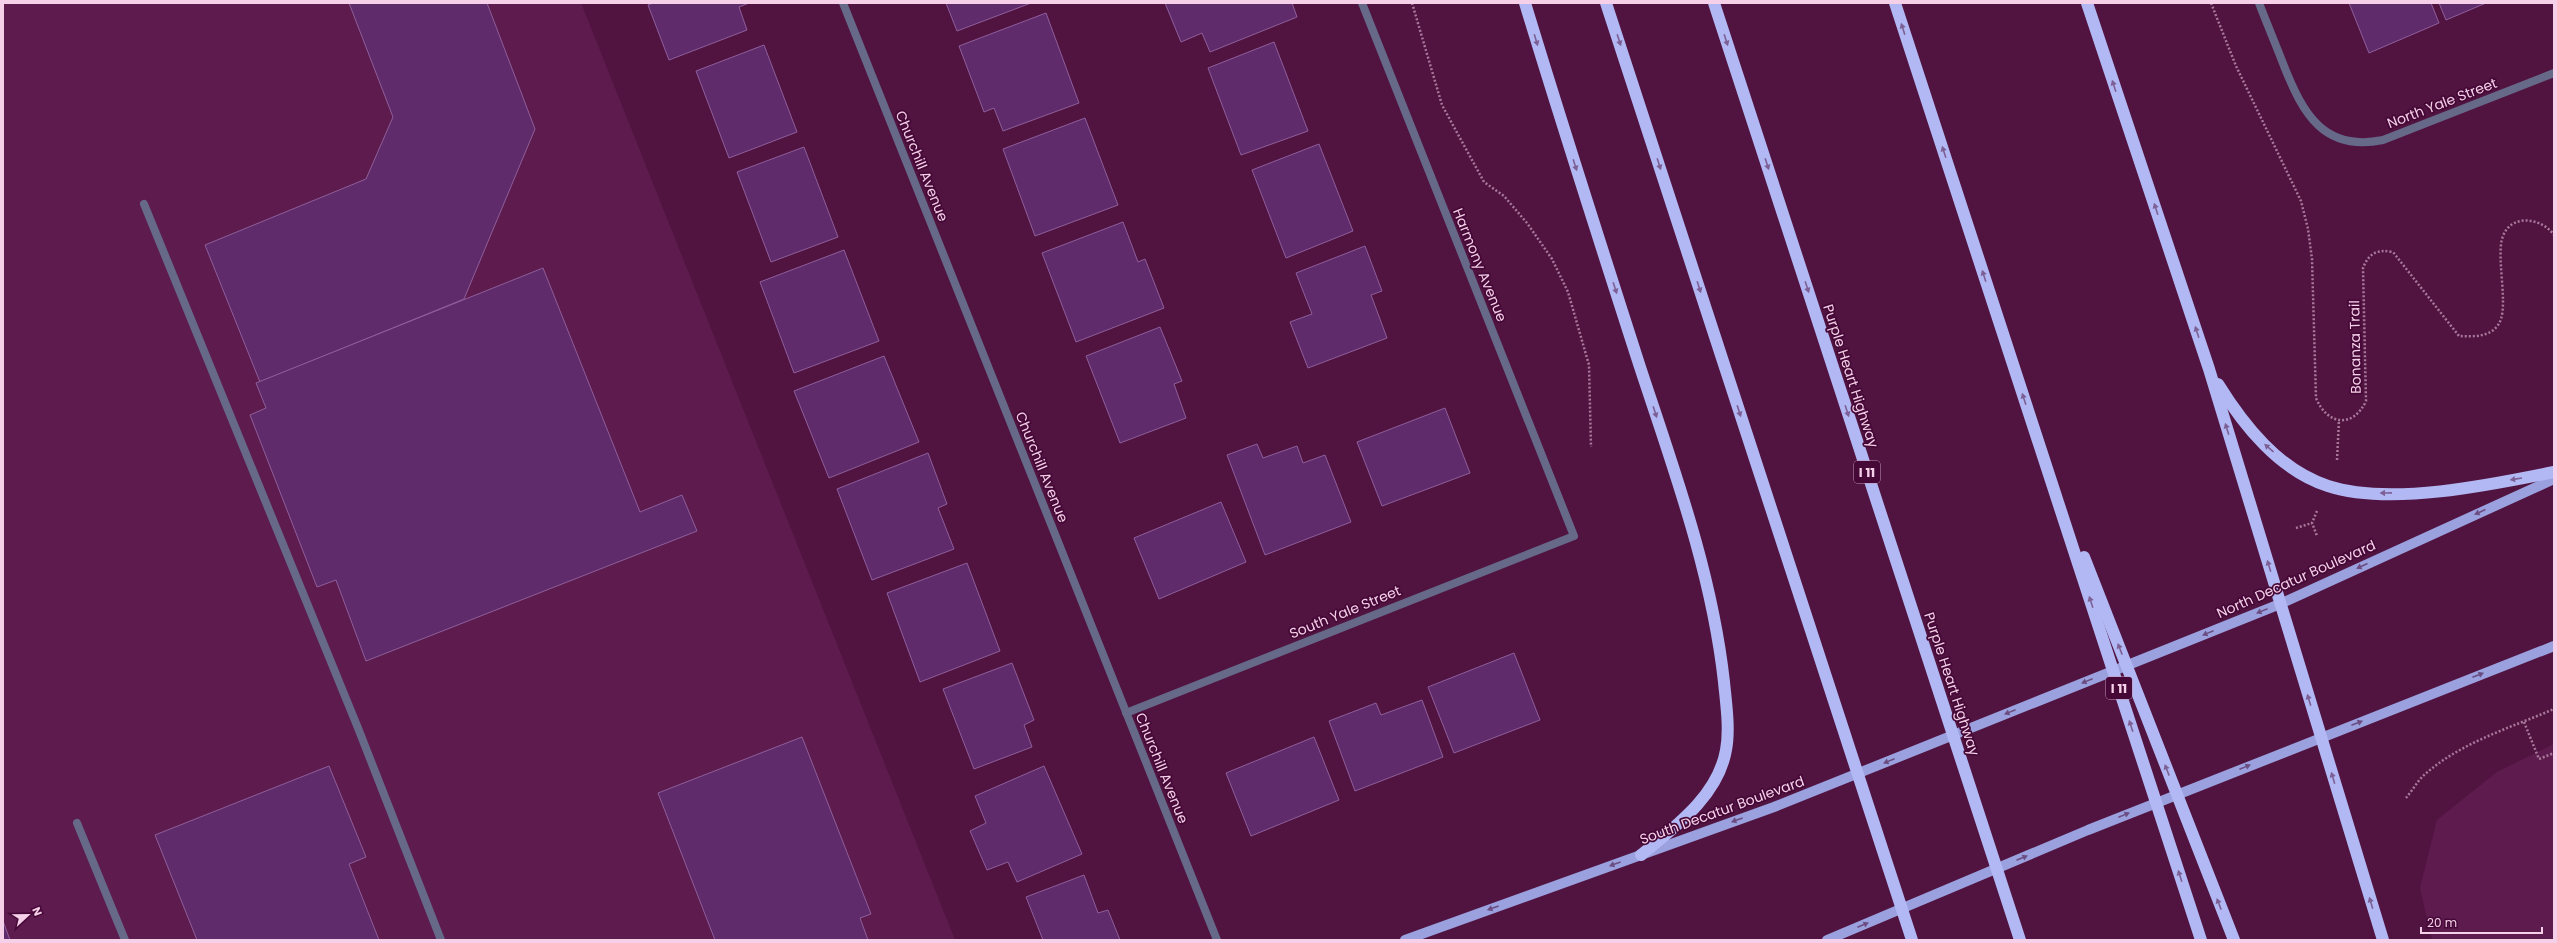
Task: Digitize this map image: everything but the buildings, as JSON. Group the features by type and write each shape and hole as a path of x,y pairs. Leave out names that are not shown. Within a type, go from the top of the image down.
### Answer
{"highway":[{"path":"1525,3 1569,146 1689,515 1705,578 1722,666 1726,709 1727,750 1718,775 1689,814 1641,855"},
{"path":"1606,3 1912,940"},
{"name":"Purple Heart Highway","path":"1714,3 2020,940"},
{"name":"I 11","path":"1895,3 2201,940"},
{"path":"2087,3 2209,369 2382,940"},
{"path":"2209,369 2242,420 2258,439 2294,468 2327,486 2366,493 2421,492 2554,472"},
{"path":"2037,437 2234,940"}],"main road":[{"name":"North Decatur Boulevard","path":"2046,698 2280,604 2554,479"},
{"path":"1827,940 2088,830 2287,750 2554,646"},
{"name":"South Decatur Boulevard","path":"1405,940 1774,807 2046,698"}],"street":[{"name":"Churchill Avenue","path":"843,3 1217,940"},
{"name":"Harmony Avenue","path":"1362,3 1574,536"},
{"name":"North Yale Street","path":"2259,3 2302,106 2317,125 2338,138 2357,143 2383,140 2554,73"},
{"path":"144,204 358,728 441,940"},
{"name":"South Yale Street","path":"1126,713 1574,536"},
{"path":"77,823 125,940"}],"path":[{"path":"1412,3 1442,105 1484,182 1504,196 1527,223 1552,259 1568,292 1590,365 1591,447"},
{"path":"2211,3 2236,66 2301,201 2308,229 2312,259 2316,398 2324,413 2339,420 2337,460"},
{"name":"Bonanza Trail","path":"2339,420 2356,415 2366,401 2362,268 2368,256 2381,250 2392,252 2459,336 2478,337 2492,331 2501,318 2502,239 2509,226 2523,219 2539,222 2549,228 2554,235"},
{"path":"2317,536 2312,523 2320,503"},
{"path":"2296,528 2312,523"},
{"path":"2406,798 2423,777 2444,760 2473,743 2554,709"},
{"path":"2524,722 2539,759 2554,753"}],"shaded area":[{"path":"3,3 581,3 955,940 3,940"},
{"path":"2554,744 2554,940 2432,940 2420,888 2437,820 2497,772"}]}
